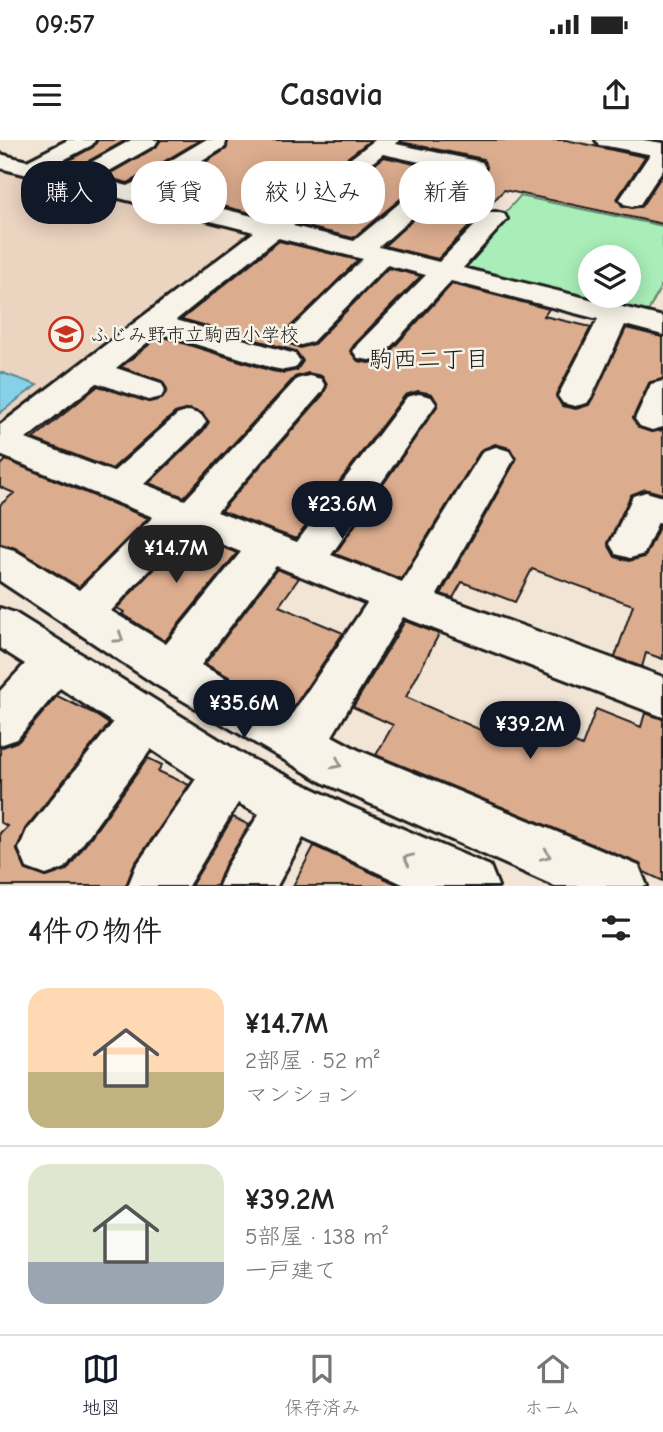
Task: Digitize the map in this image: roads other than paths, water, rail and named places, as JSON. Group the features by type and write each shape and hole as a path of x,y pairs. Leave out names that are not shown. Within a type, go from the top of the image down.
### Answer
{"street":[{"path":"44,161 84,140"},
{"path":"111,161 147,140"},
{"path":"607,140 663,151 632,199"},
{"path":"186,161 217,142"},
{"path":"0,442 275,229 360,174 383,144 450,161"},
{"path":"4,152 21,162"},
{"path":"227,217 663,326"},
{"path":"152,322 293,349 371,253 399,223"},
{"path":"369,351 490,224"},
{"path":"575,396 615,315"},
{"path":"92,370 149,390"},
{"path":"82,614 186,514 310,386"},
{"path":"171,671 288,553 419,404"},
{"path":"118,488 189,422"},
{"path":"0,442 663,697"},
{"path":"300,744 403,599 496,459"},
{"path":"630,544 646,505 663,510"},
{"path":"0,561 171,671 340,766 619,886"},
{"path":"0,625 229,773 330,824 470,886"},
{"path":"0,724 56,661"},
{"path":"46,849 145,719"},
{"path":"156,886 229,773"},
{"path":"247,886 294,804"}],"water":[{"path":"0,372 37,385 0,413"}],"place":[{"name":"ふじみ野市立駒西小学校","path":"66,334"}],"district":[{"name":"駒西二丁目","path":"429,359"}]}
